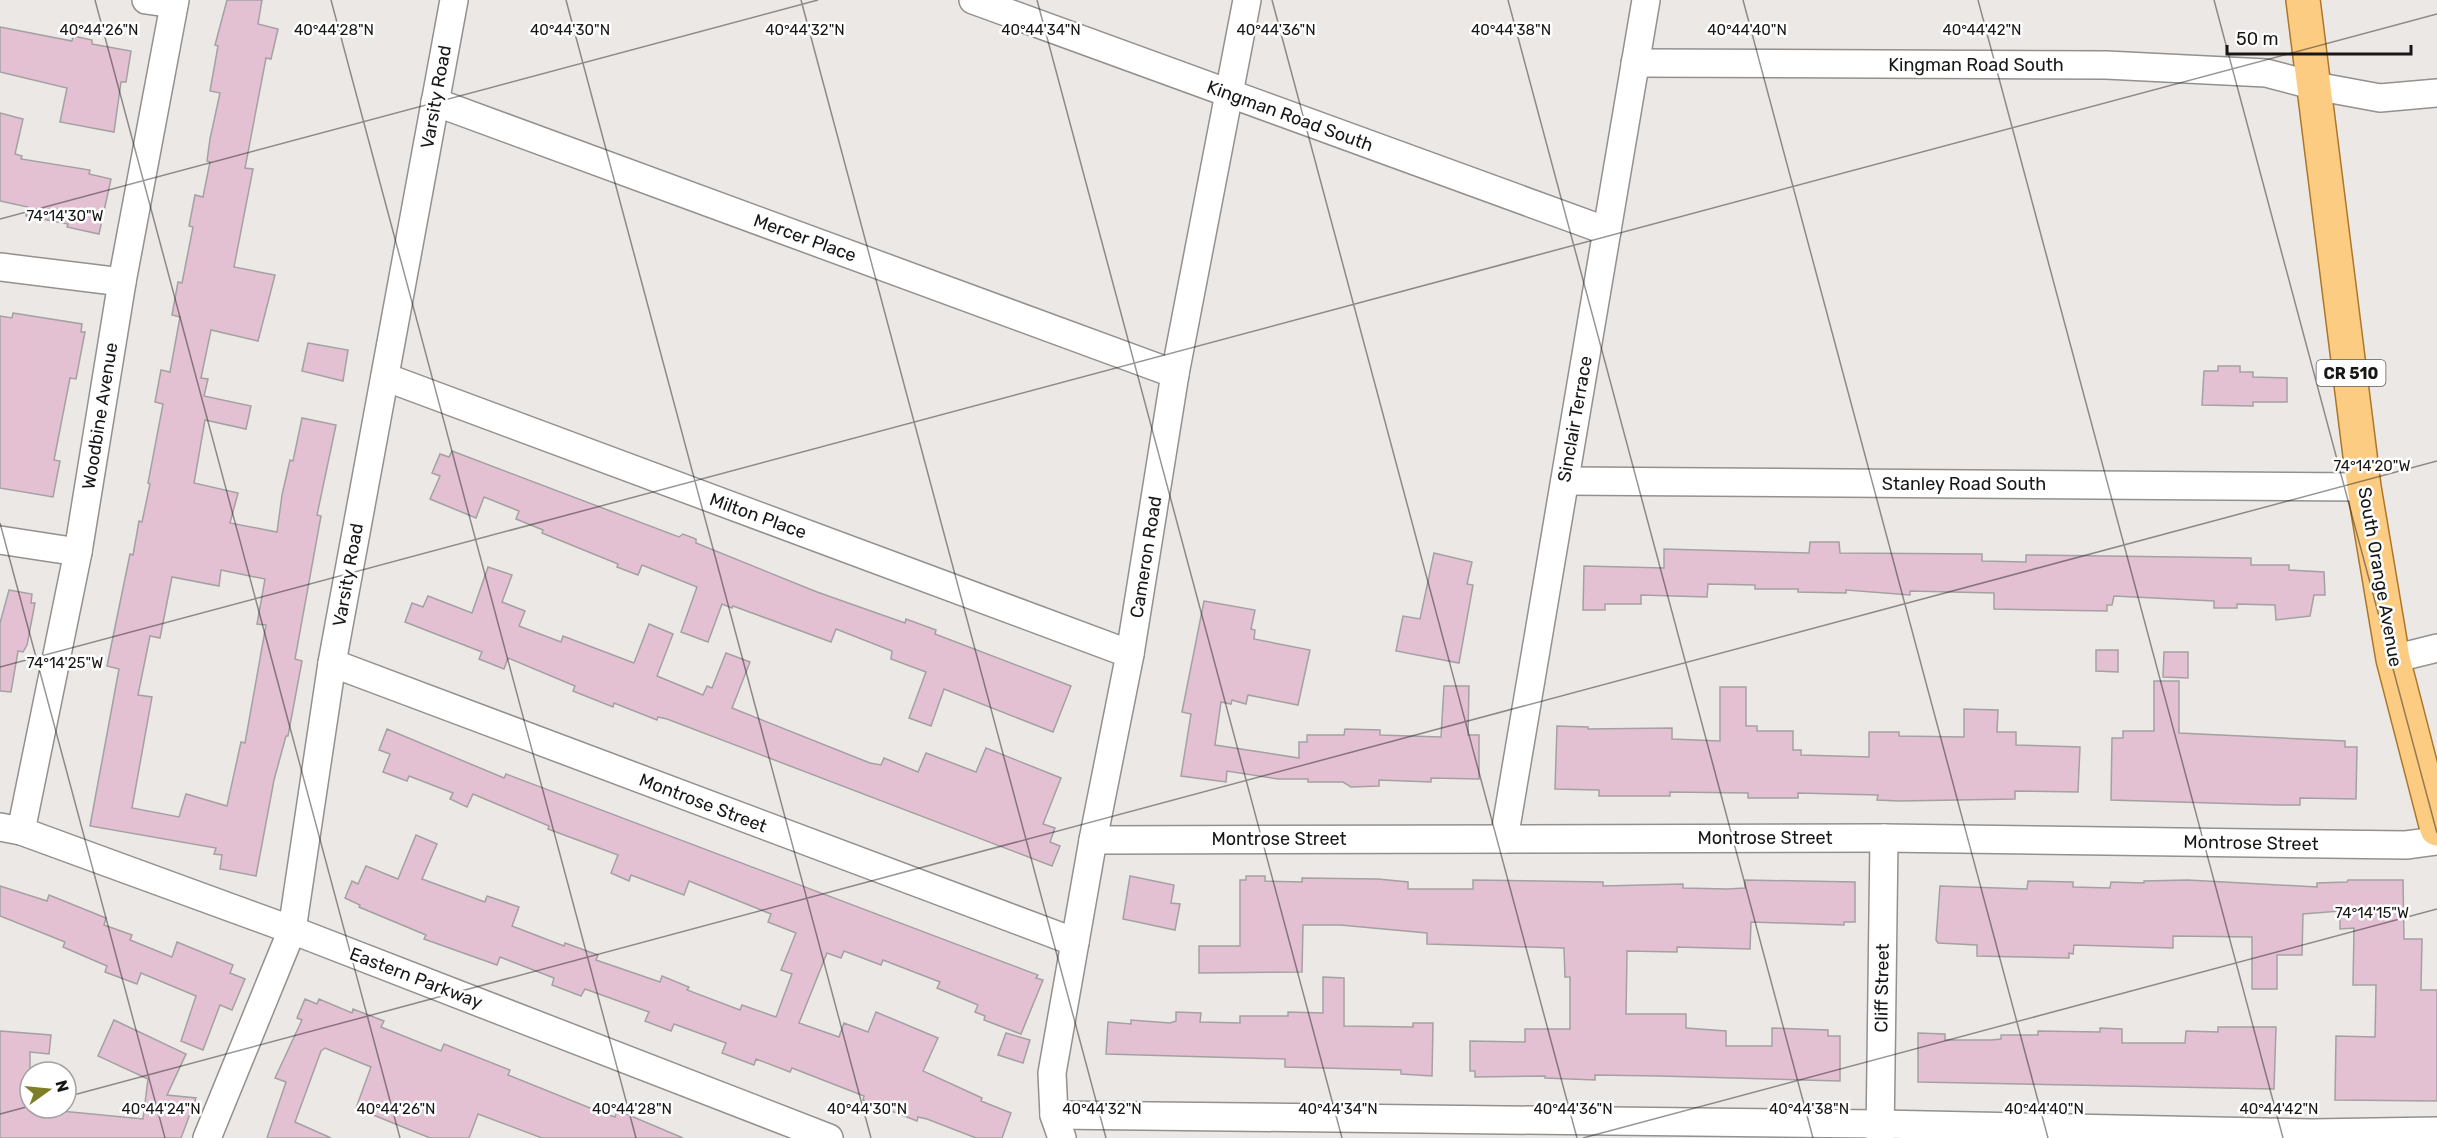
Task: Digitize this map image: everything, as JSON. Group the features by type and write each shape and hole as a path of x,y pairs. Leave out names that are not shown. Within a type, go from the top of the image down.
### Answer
{"main road":[{"name":"South Orange Avenue","path":"2303,0 2316,86 2364,487 2393,659 2437,829"}],"street":[{"path":"146,0 175,2"},
{"name":"Varsity Road","path":"207,1138 292,930 332,663 454,0"},
{"name":"Kingman Road South","path":"974,0 1607,231"},
{"name":"Cameron Road","path":"1053,1130 1052,1073 1093,840 1130,654 1175,374 1247,0"},
{"name":"Sinclair Terrace","path":"1504,839 1646,0"},
{"name":"Woodbine Avenue","path":"11,829 78,552 122,282 175,2"},
{"name":"Kingman Road South","path":"1635,63 2106,65 2266,73 2316,86 2380,98 2437,93"},
{"name":"Mercer Place","path":"435,102 1175,374"},
{"path":"0,267 122,282"},
{"name":"Milton Place","path":"385,377 1130,654"},
{"name":"Stanley Road South","path":"1564,481 2364,487"},
{"path":"0,540 78,552"},
{"path":"2393,659 2437,648"},
{"name":"Montrose Street","path":"332,663 1075,942"},
{"name":"Eastern Parkway","path":"11,829 292,930 829,1138"},
{"name":"Montrose Street","path":"1093,840 1884,838 2406,845 2437,841"},
{"name":"Cliff Street","path":"1880,1131 1884,838"},
{"path":"1053,1130 1256,1128 2312,1133 2437,1131"}],"building":[{"path":"227,0 262,0 258,24 278,29 271,59 266,58 245,168 253,169 234,267 275,275 258,341 211,330 201,378 208,379 204,396 251,406 246,429 205,420 194,483 238,493 230,523 277,532 282,495 290,460 293,461 302,418 336,425 317,515 321,516 295,659 302,661 288,736 286,736 274,780 256,876 220,869 222,855 214,854 216,848 90,826 119,669 107,666 130,554 133,555 139,521 142,522 150,484 148,483 163,404 155,402 161,370 170,372 180,317 172,315 178,282 182,283 193,227 189,226 195,195 203,197 210,162 207,161 210,139 220,93 210,91 218,46 215,45","holes":["221,570 265,579 257,624 266,625 245,743 241,742 227,806 186,794 179,817 132,808 152,697 138,695 150,636 160,638 172,577 219,586"]},
{"path":"0,27 72,41 73,36 92,40 92,44 131,51 126,82 121,82 114,132 60,122 67,88 0,72"},
{"path":"0,113 23,119 15,154 22,156 21,159 90,170 89,174 111,179 99,234 67,227 68,224 26,216 28,207 0,201"},
{"path":"13,313 82,324 81,332 85,332 76,379 70,378 54,460 60,461 53,497 0,488 0,316 12,318"},
{"path":"308,343 348,350 343,381 302,371"},
{"path":"2218,366 2240,366 2240,372 2253,372 2253,377 2287,378 2287,402 2253,402 2253,406 2202,405 2204,371 2218,371"},
{"path":"452,451 679,537 683,534 696,539 696,543 817,592 905,623 906,619 936,630 935,634 1071,686 1053,732 944,689 931,726 909,718 926,672 891,659 892,651 836,629 831,642 722,604 708,642 681,632 697,587 642,565 638,575 617,567 618,564 542,533 543,530 516,519 519,511 484,497 476,518 430,499 440,476 432,473 440,454 449,457"},
{"path":"1810,542 1839,542 1840,553 1982,554 1982,561 2026,562 2026,555 2251,558 2251,565 2289,565 2289,570 2324,572 2325,595 2314,595 2310,616 2276,620 2275,605 2237,604 2237,608 2214,608 2214,601 2114,596 2112,605 2107,605 2107,611 1994,609 1994,593 1910,591 1910,595 1846,590 1846,593 1798,592 1798,589 1755,589 1755,585 1708,584 1707,597 1641,595 1641,604 1605,604 1605,610 1583,610 1584,566 1664,568 1664,549 1809,553"},
{"path":"1434,553 1472,562 1467,584 1473,585 1459,663 1396,651 1403,616 1420,619"},
{"path":"488,567 512,575 502,602 525,611 519,626 561,642 563,636 634,663 649,624 673,634 657,676 703,695 707,686 712,688 726,653 750,662 732,708 870,763 881,765 884,758 918,772 926,753 976,772 986,748 1061,778 1043,824 1055,828 1050,842 1060,846 1052,866 667,719 658,717 657,720 614,703 613,707 573,691 575,686 508,658 504,669 479,659 482,652 405,622 412,603 423,607 428,596 472,613"},
{"path":"9,590 32,594 31,603 35,603 27,645 23,652 18,651 11,692 0,691 0,623"},
{"path":"1204,601 1255,610 1251,629 1255,630 1254,639 1310,650 1298,705 1248,695 1246,704 1232,700 1231,704 1221,702 1215,745 1299,758 1299,742 1307,742 1307,735 1344,735 1345,729 1380,730 1380,735 1441,737 1444,686 1469,686 1468,735 1479,735 1479,779 1431,778 1431,782 1379,780 1379,786 1351,787 1343,782 1308,782 1308,779 1278,779 1227,771 1226,782 1181,776 1191,714 1182,712"},
{"path":"2096,650 2118,650 2118,672 2096,671"},
{"path":"2164,652 2188,652 2188,678 2163,677"},
{"path":"2154,681 2179,681 2179,733 2345,741 2345,747 2357,747 2356,799 2300,798 2300,805 2111,800 2112,738 2123,738 2123,731 2154,731"},
{"path":"1720,687 1746,687 1746,726 1757,726 1757,731 1793,731 1793,750 1801,750 1801,755 1869,757 1869,732 1899,732 1899,736 1964,737 1964,709 1998,710 1997,732 2016,732 2016,745 2080,747 2078,792 2015,791 2015,799 1899,801 1877,800 1878,795 1798,793 1798,798 1748,798 1748,793 1670,792 1670,796 1599,796 1599,790 1555,789 1557,726 1588,727 1588,729 1672,728 1672,739 1720,741"},
{"path":"387,729 504,778 506,774 1038,975 1036,978 1043,980 1021,1034 984,1020 985,1016 975,1012 978,1005 937,988 940,982 883,960 881,965 844,951 841,958 827,953 799,1023 839,1037 844,1023 868,1032 876,1012 938,1038 923,1071 982,1098 981,1101 1011,1113 1002,1138 976,1138 927,1119 918,1117 917,1121 863,1100 864,1096 792,1068 790,1072 756,1059 754,1065 722,1053 726,1043 674,1024 671,1031 645,1021 649,1012 585,989 581,996 552,985 554,978 500,957 497,965 424,939 426,935 359,907 360,905 345,898 352,881 358,884 366,866 398,879 416,835 437,844 422,879 485,902 487,896 519,907 512,926 564,946 565,943 598,955 596,960 660,982 662,976 689,987 687,990 740,1010 742,1005 776,1017 792,974 781,970 796,933 768,922 771,914 689,881 684,895 631,875 629,881 611,873 618,855 548,829 549,826 473,794 467,807 450,799 453,793 409,776 407,781 383,772 390,754 379,750"},
{"path":"1130,876 1174,885 1171,903 1180,904 1175,930 1123,919"},
{"path":"1246,876 1265,876 1265,881 1302,882 1302,878 1378,879 1408,882 1408,889 1473,889 1473,880 1603,882 1603,886 1683,884 1683,888 1727,889 1745,888 1745,880 1855,882 1855,922 1844,922 1844,925 1751,922 1750,949 1677,947 1677,952 1627,951 1626,1014 1686,1014 1686,1028 1726,1031 1726,1046 1772,1046 1772,1028 1828,1030 1828,1036 1840,1036 1840,1081 1595,1075 1595,1080 1545,1078 1545,1076 1475,1077 1475,1071 1470,1071 1470,1041 1525,1042 1525,1029 1570,1029 1570,977 1565,977 1564,948 1427,944 1427,933 1340,925 1303,925 1302,972 1199,973 1199,946 1240,946 1240,880 1246,880"},
{"path":"2188,880 2317,887 2317,883 2347,882 2348,880 2403,880 2404,939 2422,939 2421,990 2437,990 2437,1101 2335,1100 2336,1036 2375,1037 2376,985 2353,985 2354,928 2340,929 2340,911 2303,914 2302,955 2277,955 2277,989 2252,989 2252,937 2173,936 2173,948 2074,945 2073,954 2069,953 2069,958 1977,956 1977,945 1938,943 1936,940 1940,886 2027,889 2028,881 2073,882 2073,887 2110,888 2111,882 2144,883 2144,881"},
{"path":"0,886 47,901 49,895 106,918 104,925 132,935 130,940 172,957 177,942 233,965 230,973 245,979 232,1010 220,1005 203,1050 181,1041 196,996 141,973 137,984 105,972 107,966 63,947 65,942 0,916"},
{"path":"1323,977 1344,978 1344,1026 1413,1027 1413,1023 1433,1023 1432,1076 1401,1074 1401,1070 1285,1067 1285,1059 1106,1054 1108,1022 1131,1024 1131,1020 1170,1023 1176,1021 1176,1012 1201,1013 1200,1022 1240,1023 1240,1016 1288,1016 1288,1012 1323,1013"},
{"path":"305,999 317,1004 319,999 352,1013 353,1009 384,1021 381,1027 441,1051 444,1044 510,1070 508,1075 600,1112 615,1117 617,1110 683,1138 542,1138 478,1114 469,1138 430,1138 356,1108 371,1067 325,1048 321,1051 295,1122 331,1138 267,1138 286,1082 275,1078 302,1020 297,1018"},
{"path":"114,1020 186,1054 167,1095 196,1098 181,1138 0,1138 0,1031 51,1035 49,1054 30,1052 30,1060 18,1060 18,1120 78,1120 78,1113 143,1119 148,1079 98,1056"},
{"path":"2218,1027 2276,1027 2274,1089 1918,1082 1918,1033 1945,1034 1945,1040 1991,1040 2001,1039 2001,1035 2038,1035 2038,1031 2100,1032 2100,1028 2122,1029 2122,1043 2185,1043 2186,1031 2218,1032"},
{"path":"1006,1033 1030,1040 1023,1063 998,1055"}]}
